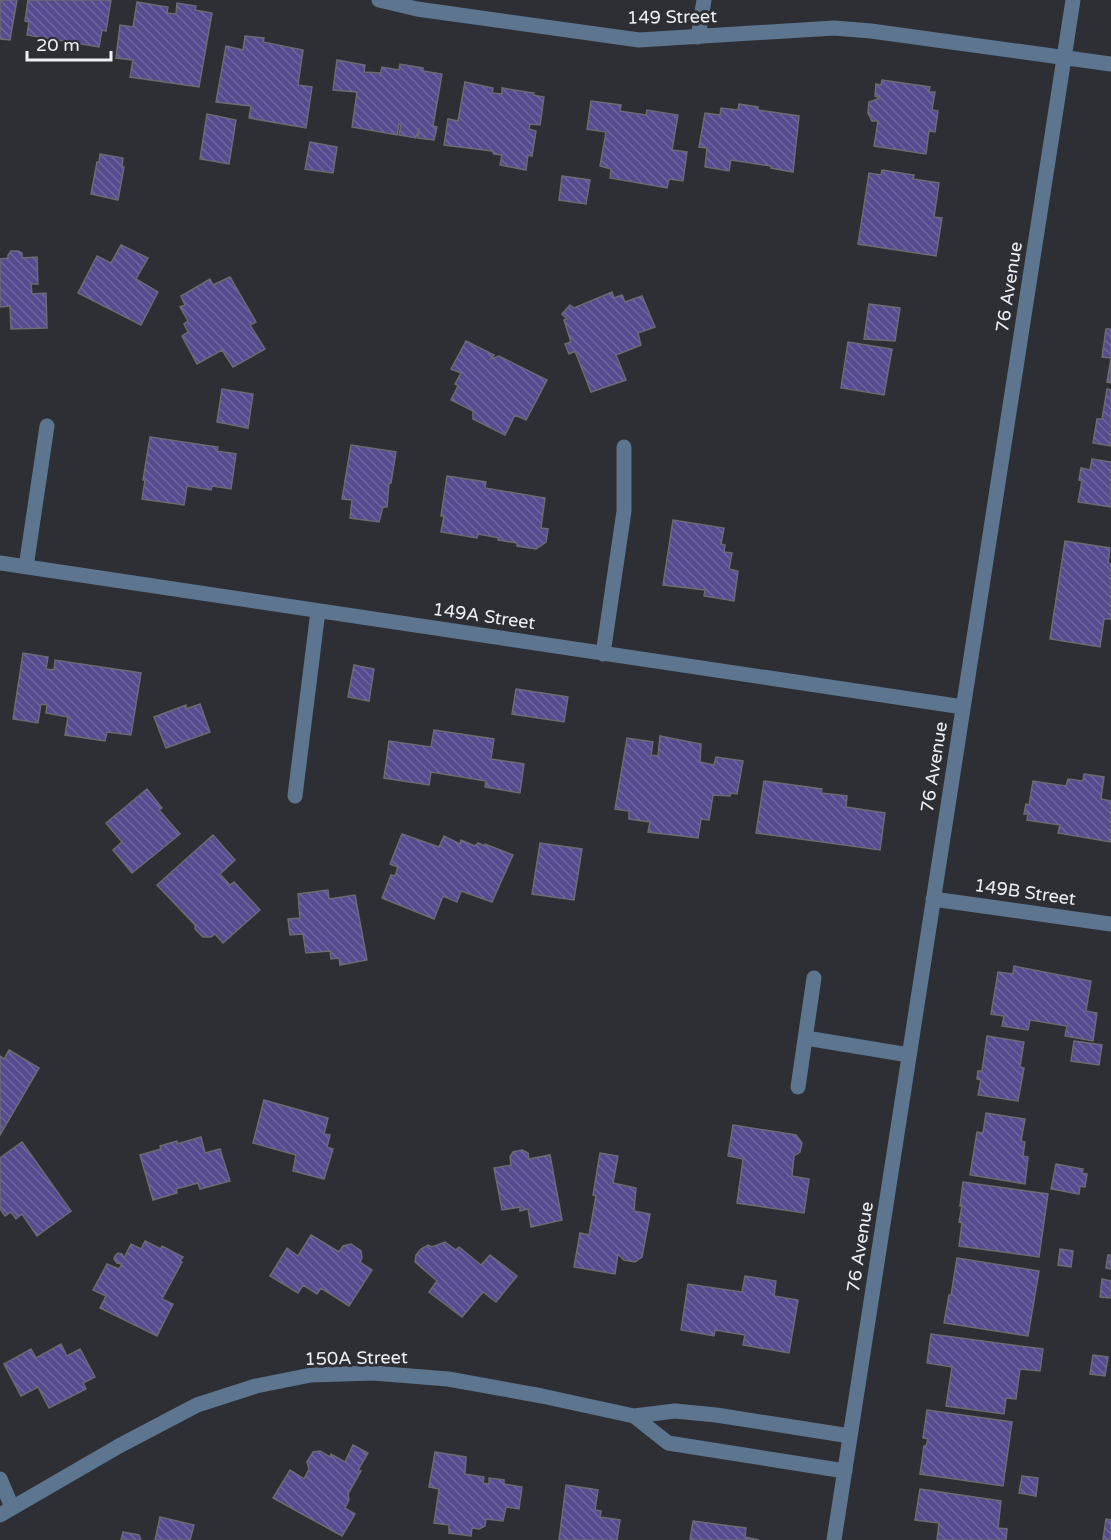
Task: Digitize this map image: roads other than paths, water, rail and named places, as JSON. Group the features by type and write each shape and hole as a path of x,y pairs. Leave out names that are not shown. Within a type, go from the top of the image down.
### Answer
{"street":[{"name":"149 Street","path":"379,0 417,9 639,40 834,28 1111,64"},
{"path":"698,37 704,0"},
{"name":"76 Avenue","path":"834,1540 1073,0"},
{"path":"26,567 47,426"},
{"path":"603,654 624,511 624,447"},
{"name":"149A Street","path":"0,562 963,708"},
{"path":"295,796 318,612"},
{"name":"149B Street","path":"933,898 1111,924"},
{"path":"798,1087 814,978"},
{"path":"806,1038 909,1055"},
{"name":"150A Street","path":"6,1511 119,1446 197,1405 256,1386 311,1375 373,1373 448,1379 634,1416 675,1411 716,1415 850,1436"},
{"name":"150A Street","path":"634,1416 668,1443 844,1472"},
{"path":"0,1479 6,1511"}]}
